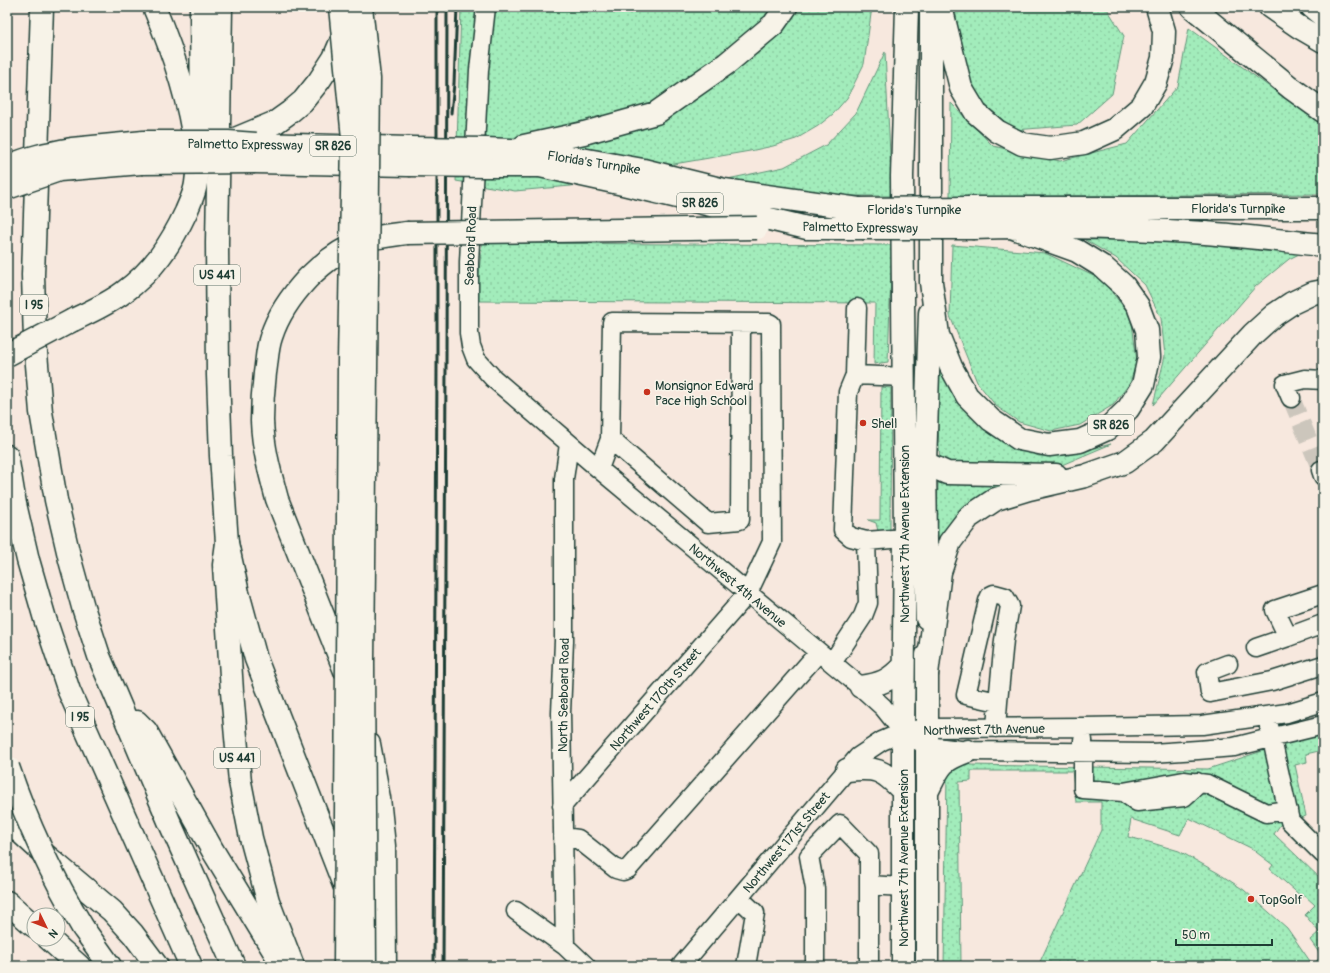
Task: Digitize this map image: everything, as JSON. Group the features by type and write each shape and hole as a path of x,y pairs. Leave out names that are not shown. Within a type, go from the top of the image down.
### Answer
{"main road":[{"name":"I 95","path":"42,7 33,275 35,341 41,412 52,480 70,560 90,630 117,700 234,966"},
{"path":"154,7 178,69 189,105 198,169"},
{"path":"7,355 112,300 124,292 144,275 156,261 169,245 178,229 192,199 198,169 202,119 201,7"},
{"name":"US 441","path":"221,7 217,243 218,375 221,456 227,543 224,565 234,713 242,797 251,838 263,885 293,966"},
{"path":"340,7 353,138 349,378 345,966"},
{"path":"256,145 276,122 303,101 319,82 334,58 356,7"},
{"path":"361,7 369,79 364,663 366,966"},
{"name":"SR 826","path":"484,157 584,133 656,113 726,64 774,24 786,7"},
{"name":"Northwest 7th Avenue Extension","path":"903,966 902,732 904,666 905,432 902,176 906,7"},
{"name":"Palmetto Expressway","path":"931,282 932,7"},
{"path":"941,7 960,88 976,113 997,131 1022,144 1050,148 1084,143 1114,130 1142,106 1156,82 1163,58 1164,31 1157,7"},
{"path":"1192,7 1291,88 1323,111"},
{"path":"1270,7 1323,41"},
{"path":"1312,7 1323,16"},
{"name":"Palmetto Expressway","path":"142,153 228,142 409,156 484,157 540,166 623,184 807,228 861,219 972,218 1011,227"},
{"name":"Palmetto Expressway","path":"7,167 23,160 47,153 72,159 256,145"},
{"name":"Florida's Turnpike","path":"510,150 576,158 642,170 724,190 861,219"},
{"name":"Palmetto Expressway","path":"7,188 59,170 72,159"},
{"name":"Florida's Turnpike","path":"972,218 1323,208"},
{"name":"SR 826","path":"931,282 938,335 951,367 967,396 992,420 1019,439 1049,445 1080,441 1107,429 1128,409 1143,385 1149,357 1147,330 1138,306 1124,286 1103,267 1077,251 1011,227"},
{"name":"Florida's Turnpike","path":"1011,227 1206,233 1323,245"},
{"path":"384,966 384,846 380,806 367,736 350,685 277,499 265,448 262,422 263,393 271,337 286,306 299,287 325,262 339,252 363,241 408,233 807,228"},
{"name":"Northwest 7th Avenue Extension","path":"927,966 928,674 926,463 931,282"},
{"path":"928,674 940,572 950,542 969,517 996,499 1029,489 1085,476 1125,462 1154,441 1254,334 1274,315 1292,303 1312,293 1323,291"},
{"path":"905,432 926,463 947,473 1085,476"},
{"name":"I 95","path":"7,456 15,504 28,560 45,619 70,691 191,966"},
{"path":"227,543 244,617 256,659 351,902 362,942 366,966"},
{"path":"861,687 886,682 904,666"},
{"path":"117,700 146,731 168,773 213,851 283,966"},
{"path":"927,793 938,769 944,762 952,757 968,751"},
{"path":"8,765 19,798 68,902 83,928 110,966"},
{"path":"846,770 865,768 874,769 891,779 903,791"},
{"path":"7,820 43,853 112,911 133,934 157,966"},
{"path":"7,902 26,919"},
{"path":"58,947 79,966"}],"street":[{"name":"Seaboard Road","path":"486,7 479,70 469,262 469,333 471,346 476,359 492,378 569,444"},
{"path":"857,308 855,375 848,392 843,530 851,537 866,541 905,538"},
{"path":"599,469 610,439 612,322 741,323 740,520 708,523 610,439"},
{"name":"Northwest 170th Street","path":"562,806 748,593 772,542 772,326 769,323 741,323"},
{"path":"855,375 904,377"},
{"path":"1291,398 1285,384 1305,379 1323,380"},
{"name":"Northwest 4th Avenue","path":"569,444 861,687 883,707 902,732"},
{"name":"North Seaboard Road","path":"564,946 561,713 564,641 564,479 569,444"},
{"path":"563,837 578,839 616,869 623,871 628,869 863,616 868,603 866,541"},
{"path":"996,728 1004,640 1010,606 1005,597 994,594 990,596 988,601 966,695 998,702"},
{"path":"1288,637 1275,610 1323,594"},
{"path":"1256,648 1323,624"},
{"path":"1228,664 1208,672 1210,693 1272,681 1323,665"},
{"name":"Northwest 7th Avenue","path":"927,737 996,728 1083,728 1202,725 1287,713 1323,702"},
{"path":"1268,716 1271,738 1290,821 1323,854"},
{"name":"Northwest 7th Avenue","path":"902,732 927,737 968,751 1152,753 1234,747 1323,726"},
{"path":"1083,728 1083,789 1123,792 1137,802 1184,797 1196,786 1190,782 1207,784 1266,813 1288,810"},
{"name":"Northwest 171st Street","path":"688,964 739,898 846,770 858,757 882,741 902,732"},
{"path":"815,966 815,889 809,856 840,824 869,854 869,966"},
{"path":"869,885 903,887"},
{"path":"739,898 755,913 746,966"},
{"path":"516,911 564,946 586,966"}],"green space":[{"path":"461,7 872,7 864,64 847,98 833,114 818,126 796,139 750,151 674,164 571,186 515,191 456,181"},
{"path":"955,7 1106,7 1124,36 1112,94 1077,125 1015,130 965,89"},
{"path":"1189,28 1323,126 1323,194 950,197 951,103 993,146 1060,161 1127,144 1178,86"},
{"path":"885,52 892,196 648,196 784,167 826,145 856,113"},
{"path":"1323,238 1323,242 1289,259 1256,286 1153,405 1165,356 1161,318 1145,285 1116,258 1085,240"},
{"path":"482,243 892,245 888,362 874,364 875,303 476,301"},
{"path":"952,245 1045,253 1102,280 1131,316 1137,361 1130,383 1113,405 1080,425 1051,431 1019,422 996,406 977,382 950,316"},
{"path":"934,355 962,407 1005,443 1039,456 1068,455 1111,444 1057,467 940,463"},
{"path":"881,387 891,388 890,530 878,531 876,523 868,520 880,520"},
{"path":"1026,481 942,538 936,540 938,483"},
{"path":"1323,731 1323,750 1306,754 1307,762 1295,765 1306,816 1280,825 1274,834 1323,881 1323,966 1038,966 1101,830 1101,802 1076,802 1072,771 971,771 971,781 959,782 961,966 944,966 948,770 969,761 970,765 1208,769","holes":["1189,818 1257,851 1256,852 1273,865 1270,869 1302,897 1304,895 1315,905 1305,915 1319,932 1310,940 1322,957 1312,964 1287,928 1244,890 1218,873 1179,851 1128,837 1131,819 1180,835"]}],"tunnel":[{"path":"1291,398 1321,470"}],"railway":[{"path":"434,966 437,7"},
{"path":"443,966 447,7"},
{"path":"451,113 454,84 457,7"}],"place":[{"name":"Monsignor Edward Pace High School","path":"647,392"},
{"name":"Shell","path":"863,423"},
{"name":"TopGolf","path":"1251,899"}]}
